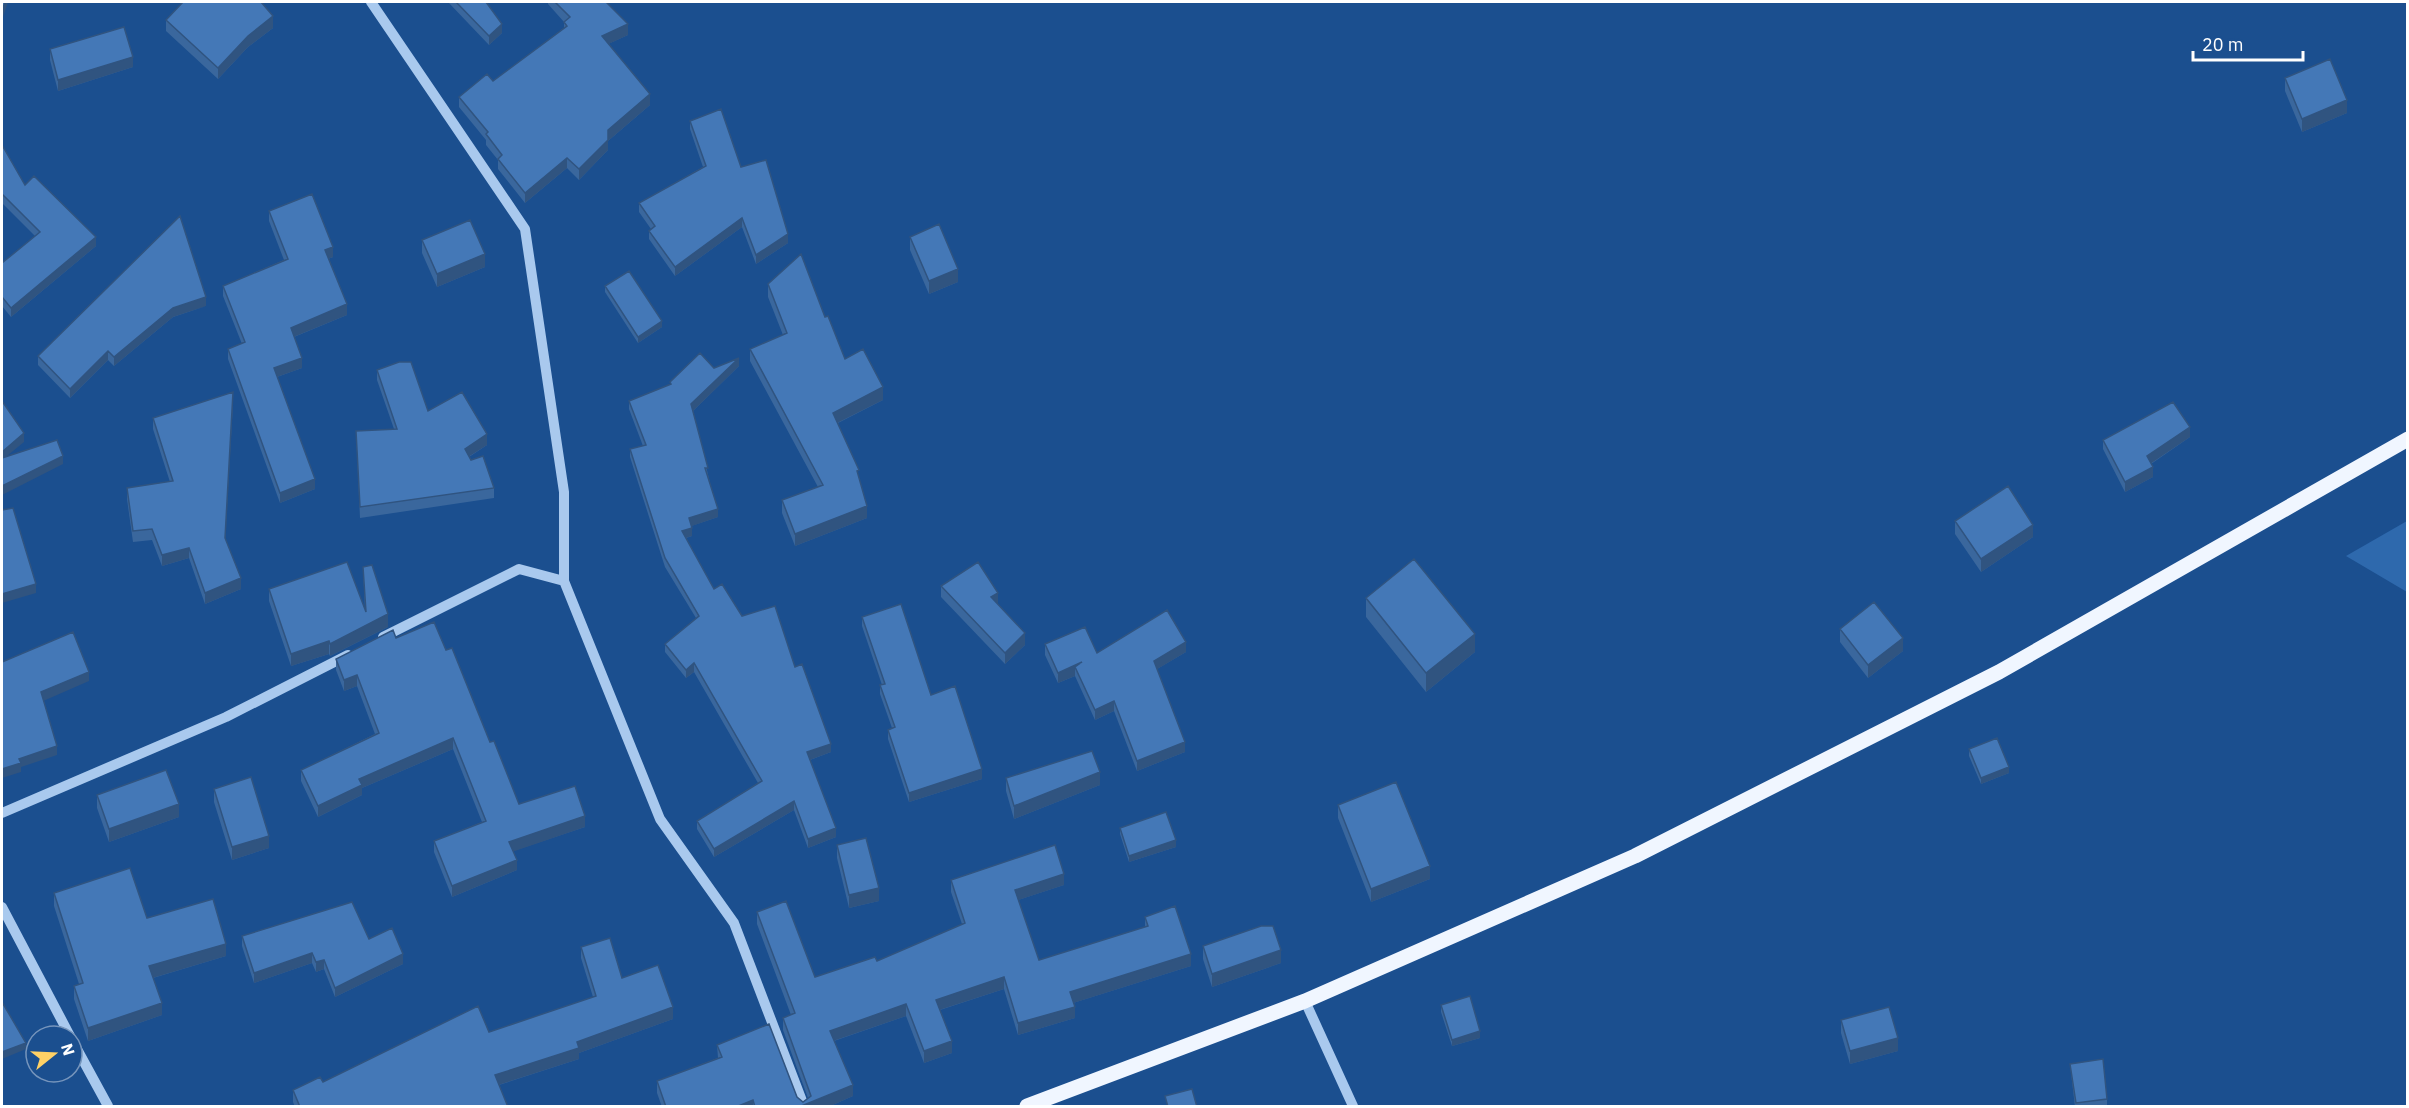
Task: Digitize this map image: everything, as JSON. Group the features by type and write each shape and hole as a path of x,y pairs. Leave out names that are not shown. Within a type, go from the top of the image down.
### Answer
{"main road":[{"path":"1027,1107 1305,1001 1635,856 1999,672 2408,439"}],"street":[{"path":"371,2 525,229 564,492 564,581 660,819 734,923 804,1107"},
{"path":"372,643 519,568 564,581"},
{"path":"2,813 226,717 362,648"},
{"path":"2,907 64,1024"},
{"path":"1305,1001 1353,1107"},
{"path":"84,1062 108,1107"}],"shaded area":[{"path":"2407,521 2407,592 2346,556"}],"building":[{"path":"183,2 261,2 273,16 248,36 218,68 166,20"},
{"path":"456,2 486,2 502,24 489,36"},
{"path":"555,2 606,2 628,24 602,36 650,94 608,130 608,140 579,169 567,158 525,193 498,159 502,155 486,134 488,132 459,97 487,74 493,81 567,26 564,22 570,17"},
{"path":"124,27 133,57 58,80 50,49"},
{"path":"2330,59 2347,100 2302,119 2285,78"},
{"path":"721,109 741,167 766,160 788,234 756,255 742,218 675,267 649,231 655,226 639,203 706,166 690,121"},
{"path":"2,145 25,185 34,176 96,237 11,308 2,297 2,263 40,232 2,194"},
{"path":"312,194 333,247 325,250 347,304 291,328 302,358 274,368 315,479 280,493 228,349 245,342 223,286 288,259 269,211"},
{"path":"180,216 206,297 173,308 114,357 108,351 70,389 38,356"},
{"path":"470,220 485,254 437,274 422,240"},
{"path":"939,224 958,269 929,281 910,237"},
{"path":"801,254 825,317 828,316 845,359 863,349 883,387 833,413 859,470 857,471 867,506 795,534 782,500 823,485 750,349 787,333 768,284"},
{"path":"629,271 662,321 638,337 605,286"},
{"path":"700,353 714,368 739,358 691,404 708,468 705,468 718,509 689,518 692,528 682,531 714,589 722,584 742,616 775,606 795,667 802,664 831,744 807,752 836,828 808,839 794,801 714,849 697,821 762,781 694,663 686,670 665,644 699,616 665,558 630,449 646,445 629,401 671,384 670,382"},
{"path":"399,362 411,362 428,411 462,392 487,434 465,449 471,460 483,456 494,488 360,507 356,431 397,429 377,370"},
{"path":"233,392 225,538 241,578 205,593 189,548 162,555 152,529 133,531 127,488 173,481 153,418"},
{"path":"2,401 24,433 2,452"},
{"path":"2173,402 2190,427 2147,456 2153,467 2125,482 2103,440"},
{"path":"57,440 63,456 2,486 2,458"},
{"path":"2008,486 2033,525 1981,559 1955,521"},
{"path":"13,508 36,584 2,594 2,510"},
{"path":"1414,559 1475,634 1426,673 1366,598"},
{"path":"347,562 366,612 363,567 372,565 388,614 330,644 329,641 291,654 269,589"},
{"path":"978,562 998,593 991,597 1025,633 1005,653 941,586"},
{"path":"1874,602 1903,638 1868,665 1840,629"},
{"path":"901,604 931,695 955,686 982,769 909,793 888,730 895,727 880,685 885,684 862,617"},
{"path":"1167,610 1186,642 1154,661 1185,742 1137,761 1114,701 1095,710 1075,667 1082,662 1058,673 1045,644 1085,627 1097,653"},
{"path":"434,622 446,650 452,648 490,742 494,741 519,804 575,786 585,816 509,842 517,860 452,886 434,841 486,821 453,738 359,779 362,785 318,806 301,770 379,733 357,675 344,680 336,659 393,630 396,638"},
{"path":"73,632 89,672 41,692 57,746 19,759 21,763 2,769 2,662"},
{"path":"1997,738 2009,767 1981,778 1969,749"},
{"path":"1092,751 1100,772 1014,806 1006,778"},
{"path":"166,770 179,804 109,829 97,795"},
{"path":"251,777 269,836 232,847 214,789"},
{"path":"1396,782 1430,866 1371,889 1338,805"},
{"path":"1166,812 1176,840 1129,856 1120,828"},
{"path":"866,838 879,888 849,895 837,845"},
{"path":"1055,845 1064,874 1015,890 1039,960 1148,926 1145,917 1175,906 1191,954 1070,992 1075,1007 1018,1023 1004,977 936,1000 952,1041 924,1051 906,1004 830,1031 853,1085 799,1107 755,1107 753,1100 736,1107 666,1107 657,1081 722,1057 717,1045 769,1024 797,1097 803,1102 811,1096 783,1018 795,1013 757,912 786,901 815,977 875,957 877,961 965,923 951,880"},
{"path":"130,868 147,918 213,899 226,944 149,966 162,1003 88,1028 74,986 83,983 54,893"},
{"path":"352,902 369,939 392,928 403,954 335,988 324,960 316,962 312,953 254,973 242,936"},
{"path":"1261,926 1273,926 1281,950 1212,974 1203,946"},
{"path":"610,938 622,978 658,965 673,1007 577,1042 579,1048 495,1075 508,1107 300,1107 293,1090 320,1077 323,1082 478,1006 489,1032 596,996 581,947"},
{"path":"1470,996 1480,1031 1452,1040 1441,1005"},
{"path":"2,1002 24,1040 24,1044 2,1052"},
{"path":"1889,1007 1898,1038 1850,1051 1841,1020"},
{"path":"2103,1059 2107,1099 2076,1103 2070,1064"},
{"path":"1192,1089 1197,1107 1168,1107 1165,1096"}]}
